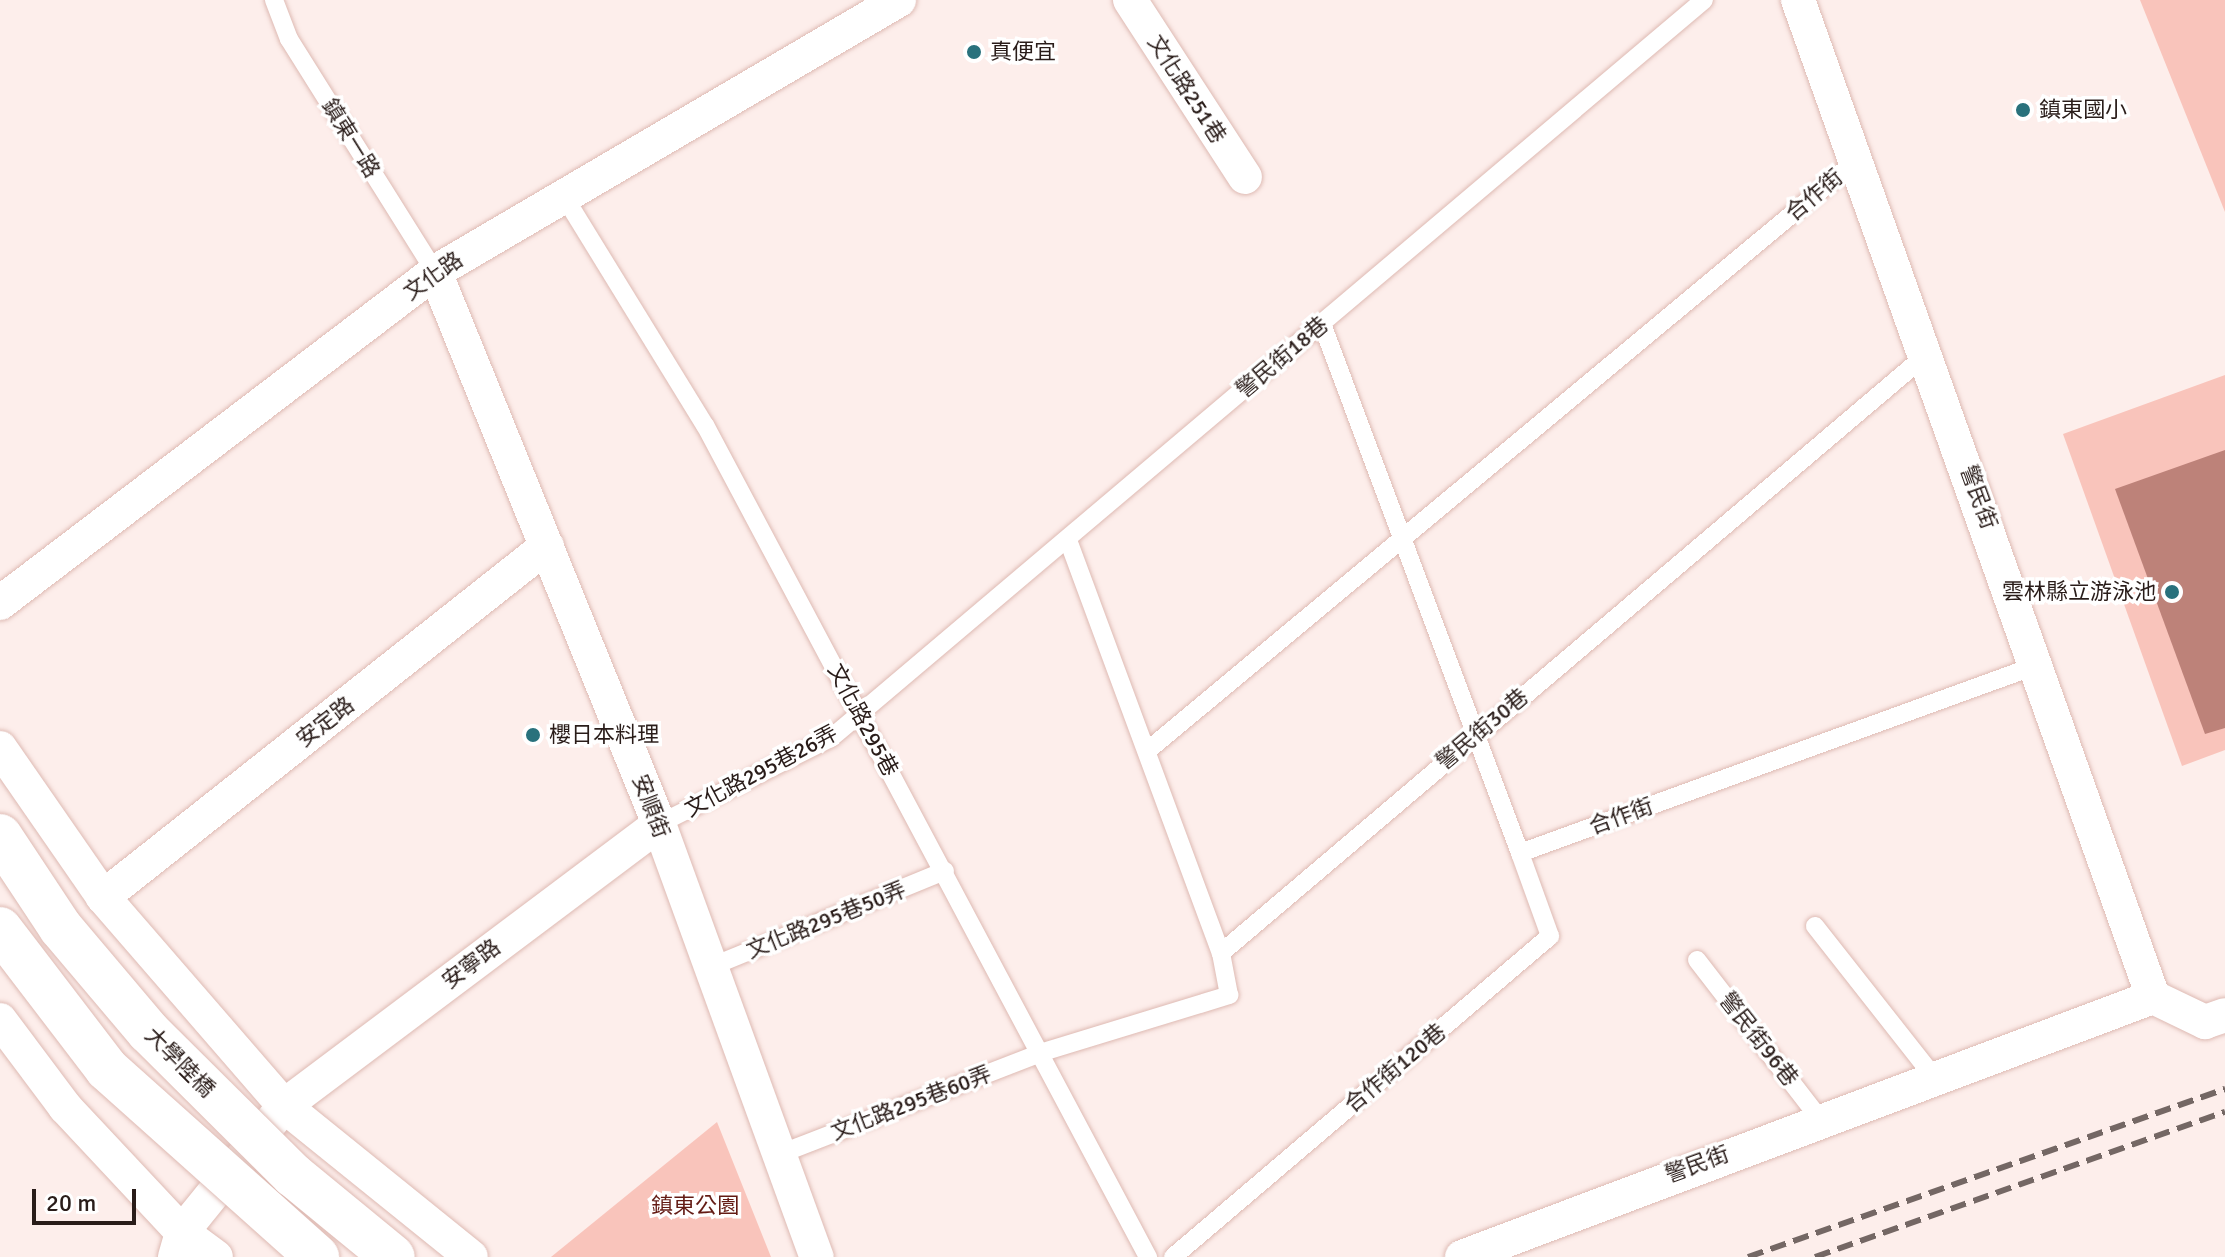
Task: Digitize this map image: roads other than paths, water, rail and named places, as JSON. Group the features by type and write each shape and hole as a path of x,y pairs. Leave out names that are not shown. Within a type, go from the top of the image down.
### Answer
{"street":[{"name":"文化路","path":"0,603 435,272 562,193 899,0"},
{"name":"文化路251巷","path":"1130,0 1245,177"},
{"name":"警民街","path":"1462,1257 1820,1119 2153,997 2040,664 1798,0"},
{"name":"安順街","path":"435,272 659,824 708,968 817,1257"},
{"name":"安定路","path":"103,897 547,546"},
{"path":"0,748 103,897 284,1106 471,1257"},
{"name":"安寧路","path":"179,1245 284,1106 659,824"},
{"name":"大學陸橋","path":"0,836 61,928 149,1032 293,1175 393,1257"},
{"path":"0,929 107,1069 317,1257"},
{"path":"2153,997 2205,1022 2225,1015"},
{"path":"0,1020 65,1107 179,1245 216,1257"}],"lane":[{"name":"鎮東一路","path":"274,0 289,39 435,272"},
{"name":"警民街18巷","path":"860,713 1704,0"},
{"name":"合作街","path":"1147,751 1857,160"},
{"name":"文化路295巷","path":"562,193 705,425 1043,1052 1148,1257"},
{"path":"1322,324 1520,853"},
{"name":"警民街30巷","path":"1221,953 1476,733 1927,354"},
{"path":"1043,1052 1229,995 1221,953 1068,540"},
{"name":"合作街","path":"1520,853 2040,664"},
{"name":"文化路295巷26弄","path":"659,824 831,738 860,713"},
{"name":"合作街120巷","path":"1173,1257 1550,936 1520,853"},
{"name":"文化路295巷50弄","path":"708,968 945,871"},
{"path":"1815,926 1934,1077"},
{"name":"警民街96巷","path":"1697,960 1820,1119"},
{"name":"文化路295巷60弄","path":"780,1154 1043,1052"}],"railway":[{"path":"1748,1257 2225,1089"},
{"path":"1815,1257 2225,1112"}],"place":[{"name":"真便宜","path":"974,52"},
{"name":"鎮東國小","path":"2023,110"},
{"name":"雲林縣立游泳池","path":"2172,592"},
{"name":"櫻日本料理","path":"533,735"}],"park label":[{"name":"鎮東公園","path":"695,1206"}]}
